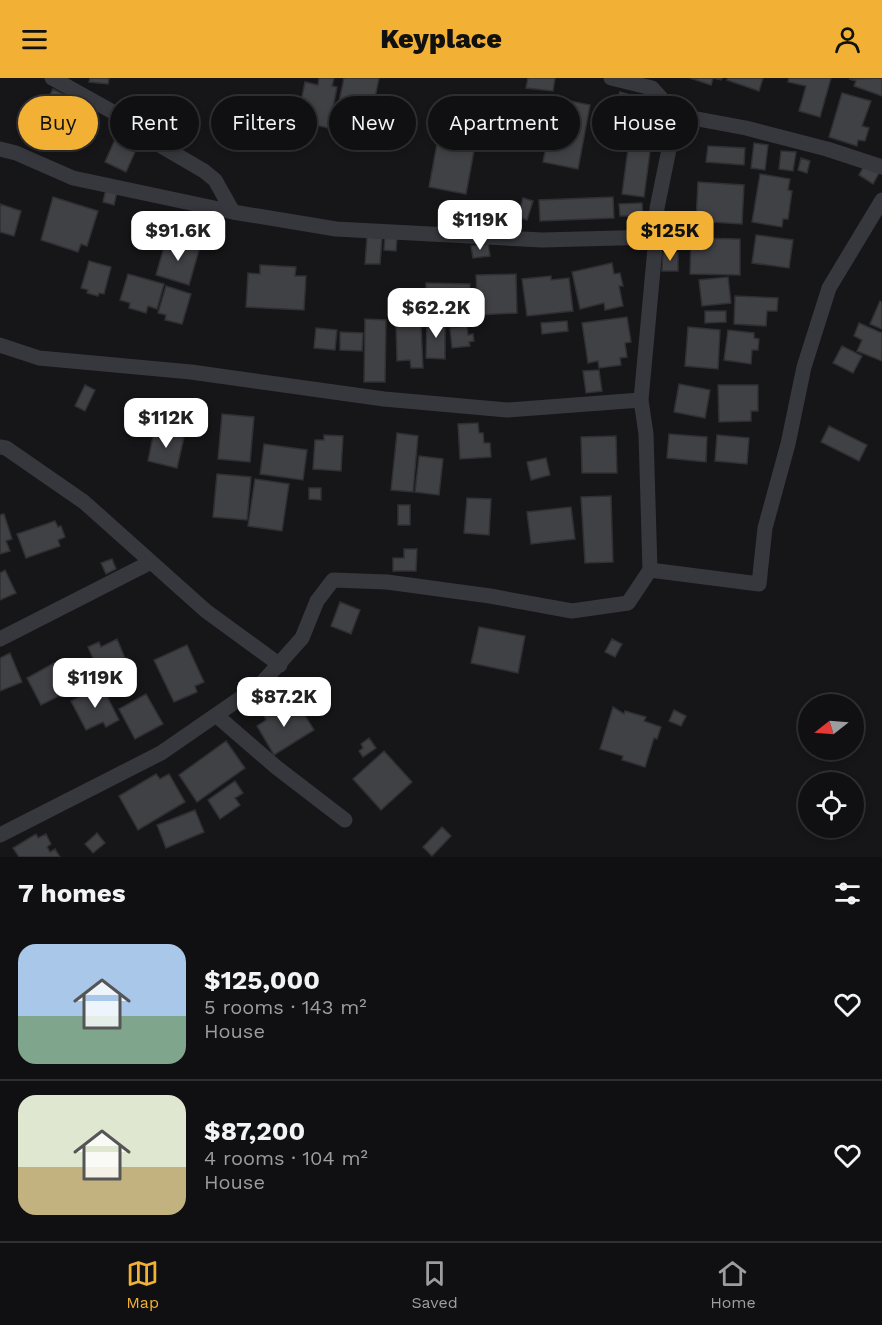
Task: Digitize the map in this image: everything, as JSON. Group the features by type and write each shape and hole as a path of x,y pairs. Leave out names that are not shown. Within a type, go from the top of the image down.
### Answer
{"street":[{"path":"52,78 113,112 163,147 204,171 215,180 233,212"},
{"path":"611,78 652,88 659,96"},
{"path":"698,119 758,131 827,149 882,167"},
{"path":"0,149 16,153 74,178 233,212 336,229 542,240 656,237"},
{"path":"0,835 160,753 261,684 302,638 317,601 333,580 387,582 490,596 572,611 627,603 650,570 646,434 641,400 657,208 669,150"},
{"path":"650,570 759,584 765,528 788,444 804,367 829,288 882,200"},
{"path":"0,345 39,358 190,372 384,399 507,410 641,400"},
{"path":"0,447 6,448 84,502 206,610 280,665"},
{"path":"0,639 151,561"},
{"path":"217,716 276,767 345,820"}],"building":[{"path":"90,78 109,78 108,84 89,82"},
{"path":"319,78 334,78 332,86 337,87 335,96 329,96 329,128 317,125 317,96 302,96 305,82 318,85"},
{"path":"344,78 379,78 375,96 340,96"},
{"path":"528,78 555,78 553,91 526,88"},
{"path":"690,78 713,78 711,85"},
{"path":"728,78 763,78 759,91 727,80"},
{"path":"789,78 831,78 820,117 799,111 806,86 788,82"},
{"path":"882,78 882,96 854,86 856,81 849,79"},
{"path":"53,89 63,94 62,96 49,96"},
{"path":"620,92 634,96 619,96"},
{"path":"842,93 871,101 862,126 869,128 865,141 858,140 857,146 829,137"},
{"path":"580,103 590,105 578,169 543,162 545,150 580,150"},
{"path":"754,143 768,145 765,170 751,168"},
{"path":"708,146 745,148 744,165 706,162"},
{"path":"110,150 135,152 126,172 105,162"},
{"path":"436,150 474,150 466,194 429,187"},
{"path":"628,150 650,150 644,197 622,194"},
{"path":"781,151 796,152 793,171 779,169"},
{"path":"801,158 810,161 807,173 798,170"},
{"path":"865,164 879,173 873,184 859,175"},
{"path":"760,174 790,179 788,190 792,191 788,219 783,219 782,227 752,222"},
{"path":"698,182 744,185 742,224 696,221"},
{"path":"106,189 117,192 114,205 103,202"},
{"path":"53,197 98,211 87,246 81,244 78,252 41,240"},
{"path":"613,197 614,218 540,221 539,200"},
{"path":"523,198 533,201 527,220 518,217"},
{"path":"642,203 643,216 620,216 619,204"},
{"path":"0,204 21,211 14,236 0,232"},
{"path":"756,235 793,240 789,268 752,263"},
{"path":"367,237 382,238 380,264 365,264"},
{"path":"385,237 397,237 396,251 384,250"},
{"path":"691,238 740,239 740,275 690,274"},
{"path":"166,240 199,250 189,285 156,275"},
{"path":"488,244 490,256 473,258 471,246"},
{"path":"663,253 678,253 678,271 662,271"},
{"path":"89,261 111,267 104,294 99,293 98,296 87,293 88,290 81,288"},
{"path":"612,263 614,274 620,273 623,286 619,286 623,306 605,310 604,303 580,309 572,272"},
{"path":"260,265 296,267 295,276 306,276 304,310 246,307 248,273 260,274"},
{"path":"128,274 164,284 157,309 148,306 146,313 129,308 130,303 120,300"},
{"path":"516,274 517,313 478,315 476,275"},
{"path":"551,276 551,280 569,278 573,311 527,316 522,279"},
{"path":"728,277 731,303 702,306 699,280"},
{"path":"426,283 470,284 470,311 426,311"},
{"path":"166,286 191,294 182,324 165,320 166,315 158,313"},
{"path":"735,296 778,298 777,311 767,311 766,326 734,324"},
{"path":"880,301 882,302 882,329 870,324"},
{"path":"705,311 726,311 726,322 705,323"},
{"path":"627,317 631,342 625,343 627,357 620,358 621,365 599,368 598,361 588,363 582,323"},
{"path":"365,319 386,320 385,382 364,382"},
{"path":"427,320 445,320 445,359 426,358"},
{"path":"567,321 568,331 542,334 541,323"},
{"path":"859,323 882,333 882,361 857,351 862,340 854,336"},
{"path":"421,324 423,368 411,368 410,360 397,361 396,325"},
{"path":"467,326 468,335 473,334 474,341 469,342 470,346 452,348 450,328"},
{"path":"688,327 720,330 718,369 685,366"},
{"path":"316,328 337,330 335,350 314,348"},
{"path":"728,330 754,333 754,338 759,339 758,350 752,350 751,364 724,360"},
{"path":"340,332 363,333 362,351 340,350"},
{"path":"842,346 862,356 853,373 833,363"},
{"path":"599,370 602,391 586,393 583,371"},
{"path":"679,384 710,390 705,418 674,412"},
{"path":"85,385 95,390 85,411 75,406"},
{"path":"718,385 758,385 758,411 751,411 751,421 719,422"},
{"path":"222,414 254,417 250,462 218,459"},
{"path":"478,423 479,433 483,433 484,443 490,443 491,457 460,459 458,424"},
{"path":"829,426 867,445 859,461 821,442"},
{"path":"154,431 184,437 177,468 148,461"},
{"path":"397,433 418,436 413,492 391,490"},
{"path":"669,434 707,437 706,462 667,458"},
{"path":"324,435 343,436 341,471 313,469 315,440 324,440"},
{"path":"717,435 749,438 747,464 715,461"},
{"path":"616,436 617,473 582,473 581,437"},
{"path":"264,444 307,450 303,480 260,474"},
{"path":"419,456 443,459 439,495 415,492"},
{"path":"546,458 550,475 531,480 527,462"},
{"path":"217,474 251,477 247,520 213,517"},
{"path":"255,479 289,484 282,531 248,526"},
{"path":"309,488 321,488 321,500 309,499"},
{"path":"611,496 613,562 585,563 581,497"},
{"path":"467,498 491,499 489,535 464,533"},
{"path":"398,505 410,505 410,525 398,525"},
{"path":"571,507 575,539 531,544 527,512"},
{"path":"4,514 12,539 6,541 10,551 0,554 0,515"},
{"path":"55,521 58,527 61,526 65,537 58,540 60,546 26,558 17,534"},
{"path":"404,549 417,549 416,571 393,571 393,558 404,558"},
{"path":"112,559 116,569 106,574 101,563"},
{"path":"5,570 16,593 0,600 0,573"},
{"path":"340,602 360,610 351,634 331,626"},
{"path":"479,627 525,636 518,673 471,663"},
{"path":"117,639 130,670 103,682 88,647 99,642 101,647"},
{"path":"612,639 622,644 615,657 605,652"},
{"path":"187,645 204,682 195,686 197,692 174,702 154,660"},
{"path":"10,653 22,682 0,691 0,658"},
{"path":"54,663 65,684 61,686 65,693 41,705 27,678"},
{"path":"102,686 119,720 106,727 103,722 86,730 71,701"},
{"path":"146,694 163,724 135,739 119,709"},
{"path":"283,704 287,711 298,704 314,730 274,755 257,726 266,720 264,716"},
{"path":"613,707 624,714 625,711 646,717 644,721 661,727 657,739 654,738 645,767 622,760 623,756 600,749"},
{"path":"674,710 686,716 681,726 669,721"},
{"path":"369,738 376,748 363,757 359,751 363,748 361,744"},
{"path":"226,741 245,768 197,802 179,775"},
{"path":"384,751 412,782 381,810 353,779"},
{"path":"156,774 160,779 169,774 185,802 138,830 119,796"},
{"path":"235,781 243,793 235,798 240,805 220,819 208,800"},
{"path":"195,810 204,832 166,848 157,825"},
{"path":"442,827 451,836 432,856 423,847"},
{"path":"97,833 105,843 93,853 85,844"},
{"path":"36,834 38,838 46,834 51,844 47,847 50,852 55,849 60,857 19,857 13,848"}]}
